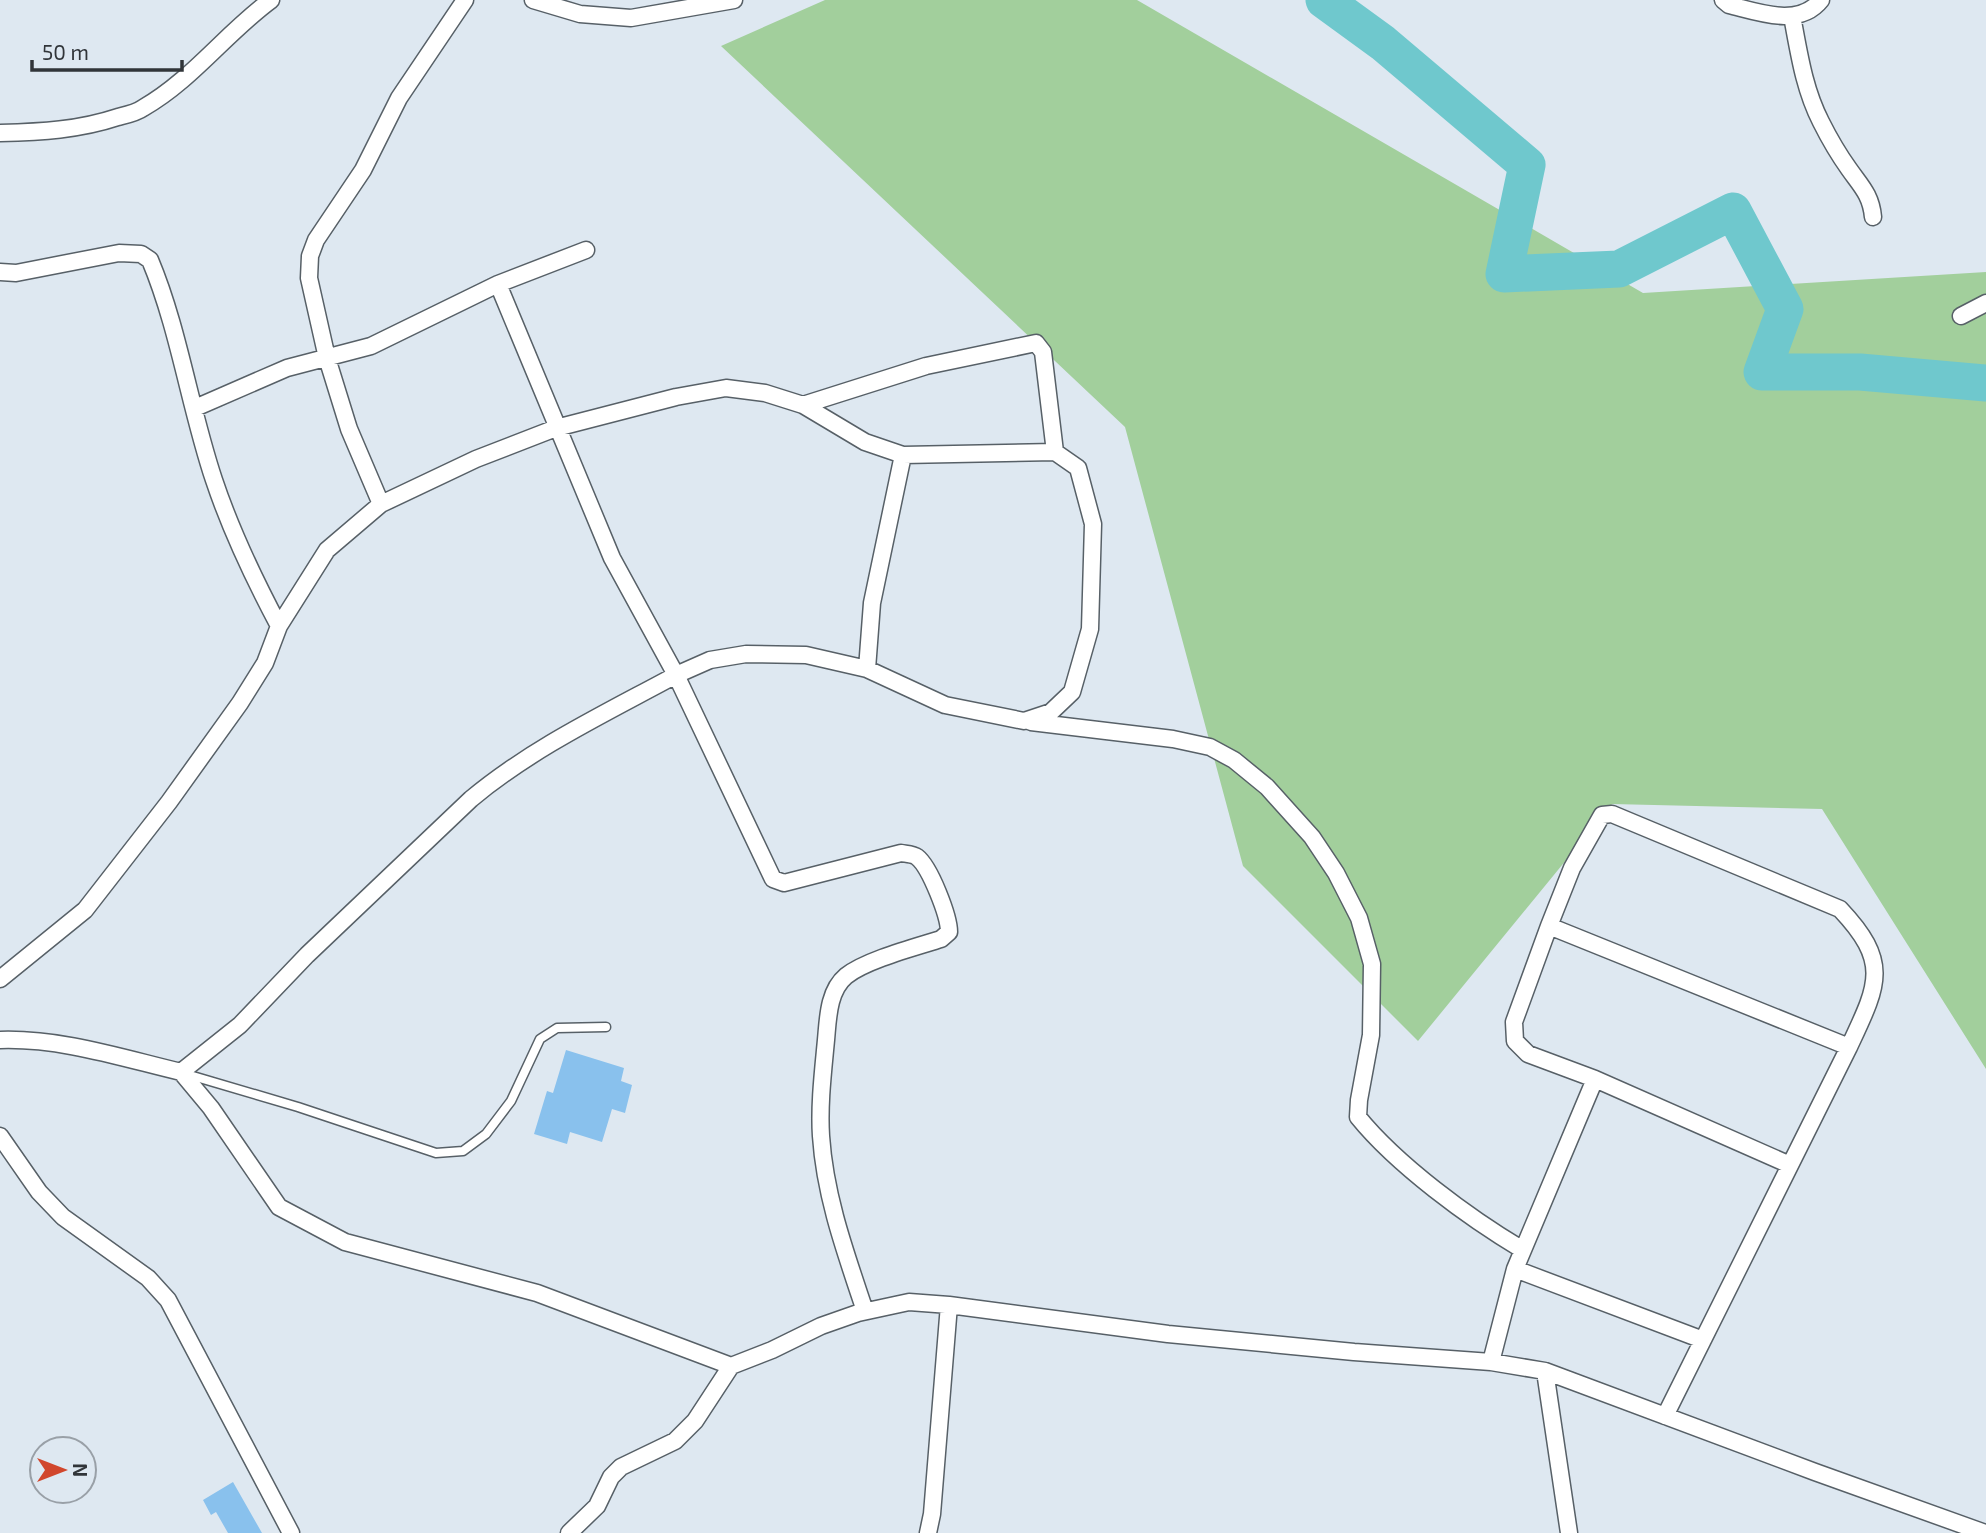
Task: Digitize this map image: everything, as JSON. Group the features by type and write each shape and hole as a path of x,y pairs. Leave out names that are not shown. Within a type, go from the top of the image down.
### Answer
{"street":[{"path":"0,133 60,131 97,124 142,109 195,68 253,13 271,0"},
{"path":"381,504 349,429 327,358 309,278 310,256 316,240 363,170 399,98 465,0"},
{"path":"533,0 580,14 631,18 734,0"},
{"path":"1723,0 1729,5 1792,16 1815,8 1821,0"},
{"path":"1792,16 1804,83 1820,121 1849,169 1866,189 1872,204 1873,217"},
{"path":"195,408 287,368 371,346 498,284 586,250"},
{"path":"0,272 16,273 119,253 141,254 150,260 214,479 241,552 279,626"},
{"path":"498,284 612,558 676,676 773,879 783,883 901,853 915,855 925,864 949,921 949,932 941,939 846,976 835,990 829,1008 821,1136 835,1222 865,1311"},
{"path":"1961,316 1986,303"},
{"path":"803,404 926,366 1036,343 1043,352 1055,452"},
{"path":"0,979 85,910 169,802 240,703 265,663 279,626 327,550 381,504 476,459 556,428 676,397 726,388 765,393 803,404 865,442 903,455 1055,452 1078,468 1093,524 1090,629 1072,692 1051,712 1024,721"},
{"path":"867,668 872,603 903,455"},
{"path":"181,1072 240,1025 307,955 497,777 556,741 710,660 746,654 806,655 867,668 945,705 1024,721 1210,747 1234,760 1267,787 1312,838 1336,873 1359,918 1372,964 1370,1035 1358,1117 1372,1134 1413,1170 1489,1230 1523,1250"},
{"path":"1665,1416 1849,1047 1868,1005 1876,975 1870,950 1859,930 1840,909 1612,814 1602,815 1572,868 1549,926 1514,1022 1515,1041 1528,1054 1595,1079 1790,1164"},
{"path":"1549,926 1849,1047"},
{"path":"0,1041 30,1039 181,1072 211,1108 279,1208 345,1242 537,1293 731,1366"},
{"path":"1491,1362 1515,1269 1595,1079"},
{"path":"0,1136 38,1192 63,1217 148,1278 168,1300 291,1533"},
{"path":"1515,1269 1703,1340"},
{"path":"569,1533 597,1506 611,1477 621,1468 675,1441 695,1421 731,1366 821,1326 865,1311 909,1303 1168,1334 1491,1362 1545,1371 1941,1526 1985,1533"},
{"path":"928,1533 932,1514 949,1306"},
{"path":"1545,1371 1569,1533"}],"lane":[{"path":"181,1072 299,1107 436,1153 463,1151 486,1134 511,1101 540,1039 557,1028 606,1027"}],"green space":[{"path":"825,0 1137,0 1643,293 1986,272 1986,1069 1822,809 1612,804 1418,1041 1243,866 1125,427 721,46"}],"building":[{"path":"566,1050 624,1068 621,1081 632,1085 625,1113 612,1109 602,1142 570,1132 567,1144 534,1134 547,1091 553,1093"},
{"path":"233,1482 262,1533 228,1533 216,1512 211,1515 203,1500"}],"waterway":[{"path":"1324,0 1383,43 1527,165 1504,274 1619,269 1733,211 1785,309 1762,372 1860,372 1986,383"}]}
